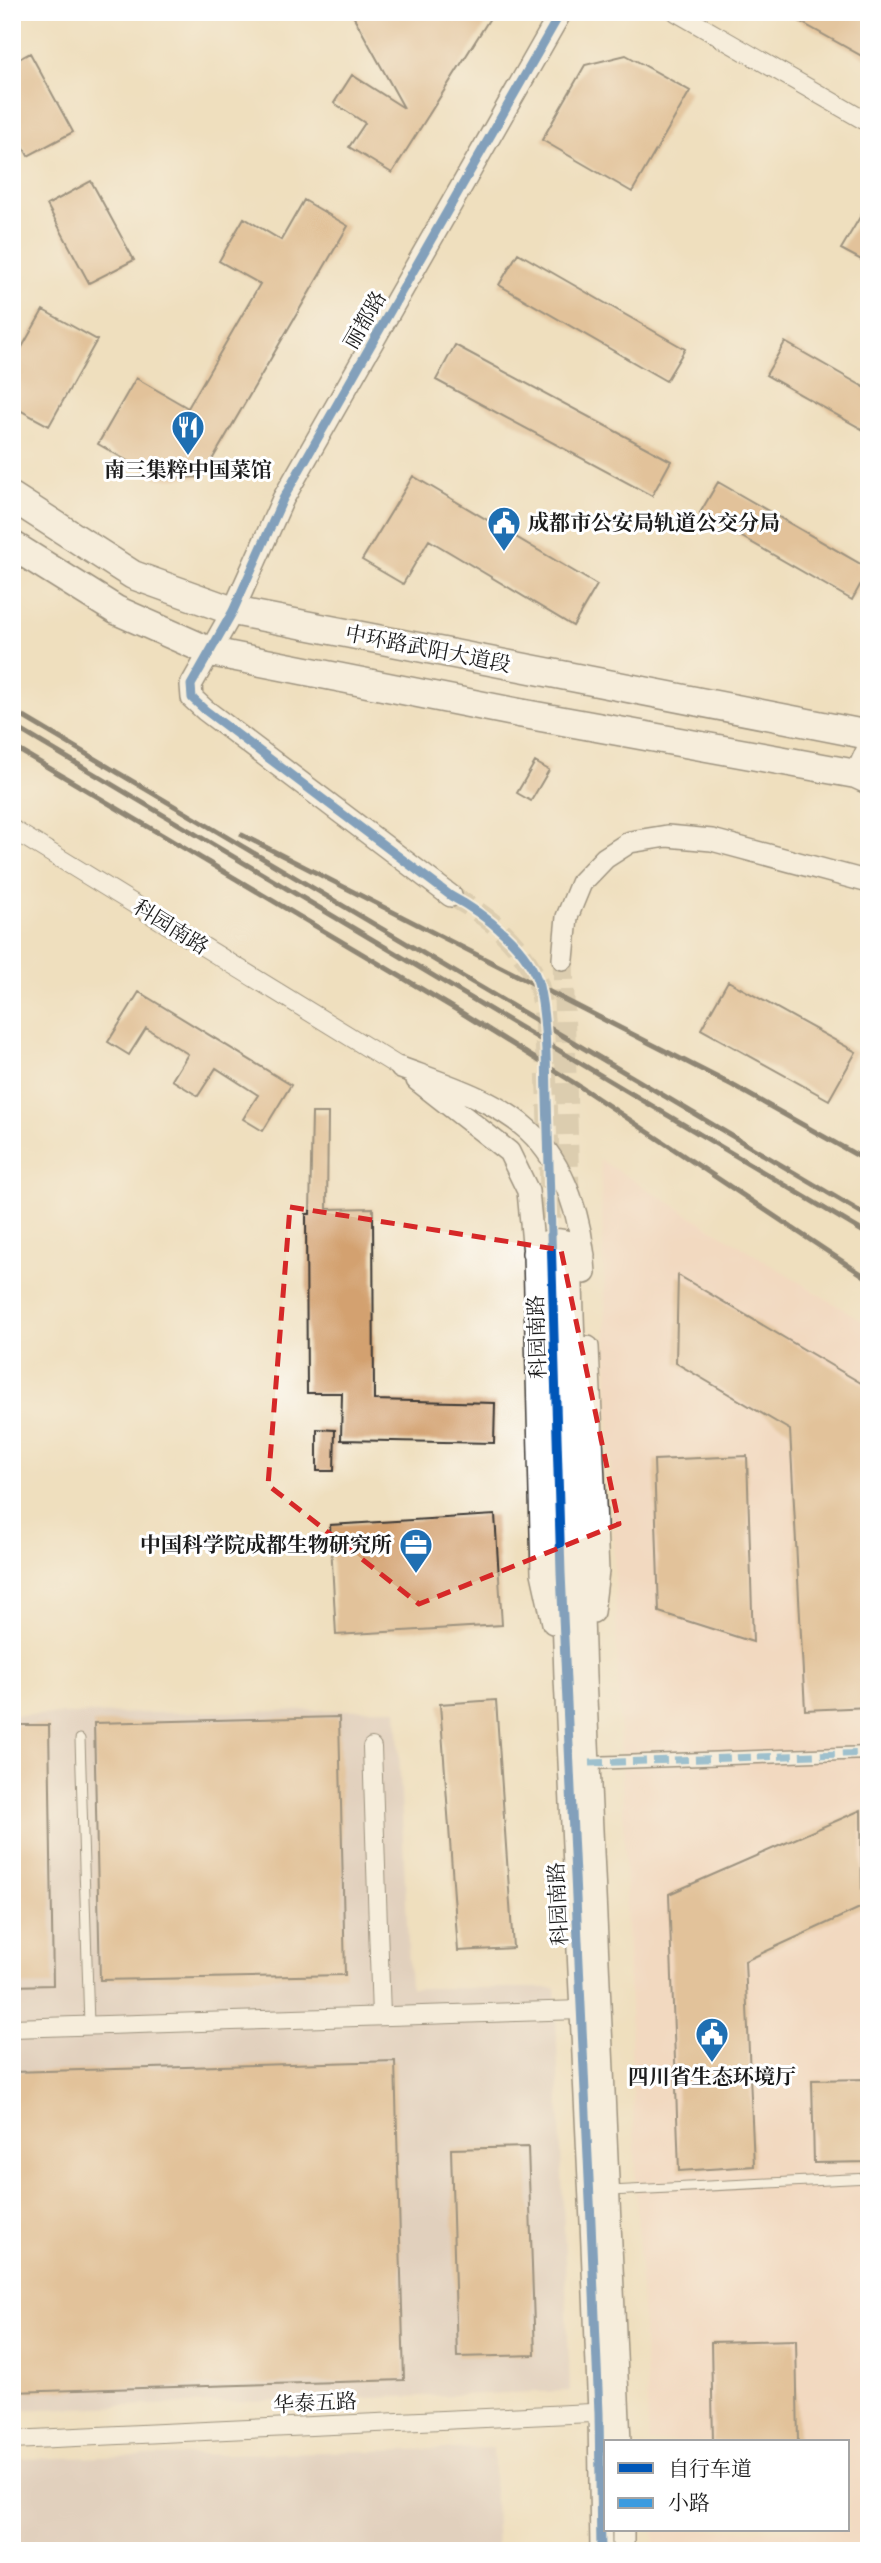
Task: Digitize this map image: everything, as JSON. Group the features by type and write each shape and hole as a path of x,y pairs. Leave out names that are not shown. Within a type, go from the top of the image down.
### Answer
{"main road":[{"name":"中环路武阳大道段","path":"12,497 133,575 233,611 869,735"},
{"path":"12,545 116,610 211,652 862,777"}],"street":[{"name":"丽都路","path":"451,896 205,710 192,698 191,685 233,611 284,499 561,12"},
{"path":"677,12 869,123"},
{"path":"862,777 869,746"},
{"name":"科园南路","path":"12,829 401,1068"},
{"path":"563,959 567,917 581,883 605,858 630,842 667,836 712,840 869,882"},
{"path":"401,1068 457,1088 528,1130 554,1163 574,1211 560,1254"},
{"path":"401,1068 509,1152 560,1254 598,1571 575,1677"},
{"name":"科园南路","path":"560,1254 575,1677 581,2010 609,2412 619,2440"},
{"name":"科园南路","path":"575,1677 590,1763 608,2191 607,2440"},
{"path":"372,1747 380,2016"},
{"path":"590,1763 869,1753"},
{"path":"12,2028 581,2010"},
{"name":"华泰五路","path":"12,2441 609,2412"},
{"name":"科园南路","path":"601,2551 604,2499"},
{"path":"623,2532 623,2551"}],"lane":[{"path":"80,1739 89,2025"},
{"path":"608,2191 869,2178"}],"highlighted area":[{"path":"290,1207 561,1250 619,1524 419,1604 268,1485"}],"shaded area":[{"path":"600,1160 869,1325 869,2551 655,2551 654,2532 850,2532 850,2440 649,2440 637,2207"},
{"path":"397,1709 410,1988 555,1988 570,2391 12,2410 12,1715"},
{"path":"493,2448 497,2551 12,2551 12,2459"}],"building":[{"path":"351,12 480,12 490,18 392,173 349,147 365,123 334,103 352,75 404,108"},
{"path":"783,12 839,12 849,18 853,12 869,12 869,60"},
{"path":"30,53 73,132 28,156 12,126 12,63"},
{"path":"626,55 690,91 632,192 542,140 585,65"},
{"path":"91,181 134,260 89,283 47,205"},
{"path":"304,200 348,226 202,477 159,479 98,444 136,378 188,408 260,284 219,261 244,218 281,240"},
{"path":"869,202 869,264 841,249"},
{"path":"518,253 685,349 666,381 499,285"},
{"path":"43,310 97,340 49,426 12,406 12,365"},
{"path":"785,342 869,390 869,433 766,375"},
{"path":"455,345 671,461 652,496 436,380"},
{"path":"413,476 597,585 573,626 429,540 403,584 362,560"},
{"path":"718,482 869,569 852,600 700,513"},
{"path":"535,762 549,770 531,801 517,793"},
{"path":"728,981 856,1052 829,1100 701,1029"},
{"path":"139,992 291,1085 263,1131 243,1119 258,1095 216,1068 198,1096 172,1080 188,1054 146,1028 129,1055 108,1042"},
{"path":"312,1113 328,1113 327,1209 373,1208 374,1400 495,1403 494,1443 341,1440 342,1393 307,1393 306,1214 310,1214"},
{"path":"678,1275 866,1386 869,1444 869,1707 805,1710 790,1430 676,1363"},
{"path":"317,1429 335,1430 334,1471 317,1471"},
{"path":"747,1456 753,1642 659,1612 654,1460"},
{"name":"中国科学院成都生物研究所","path":"495,1515 502,1625 336,1635 330,1525"},
{"path":"496,1700 513,1948 458,1951 440,1704"},
{"path":"339,1717 345,1975 100,1980 94,1723"},
{"path":"12,1725 49,1725 53,1985 12,1986"},
{"name":"四川省生态环境厅","path":"861,1810 862,1907 745,1961 754,2166 679,2171 669,1894"},
{"path":"395,2061 404,2380 12,2392 12,2072"},
{"path":"869,2079 869,2162 814,2163 812,2080"},
{"path":"528,2147 535,2355 457,2357 451,2149"},
{"path":"796,2340 798,2440 713,2440 711,2342"}],"tunnel":[{"path":"451,896 502,931 522,954 540,989 545,1032 552,1255"},
{"path":"563,959 569,1193"}],"railway":[{"path":"12,710 869,1217"},
{"path":"12,725 869,1235"},
{"path":"12,746 462,1013 576,1084 869,1279"},
{"path":"242,835 732,1085 869,1162"}],"marked path":[{"path":"590,1763 869,1753"}],"cycle path":[{"path":"561,12 283,499 233,611 191,685 192,698 205,710 504,933 526,958 539,986 546,1042 561,1573 599,2413 601,2551"}],"place":[{"name":"南三集粹中国菜馆","path":"188,457"},
{"name":"成都市公安局轨道公交分局","path":"504,553"},
{"name":"中国科学院成都生物研究所","path":"416,1575"},
{"name":"四川省生态环境厅","path":"712,2064"}]}
